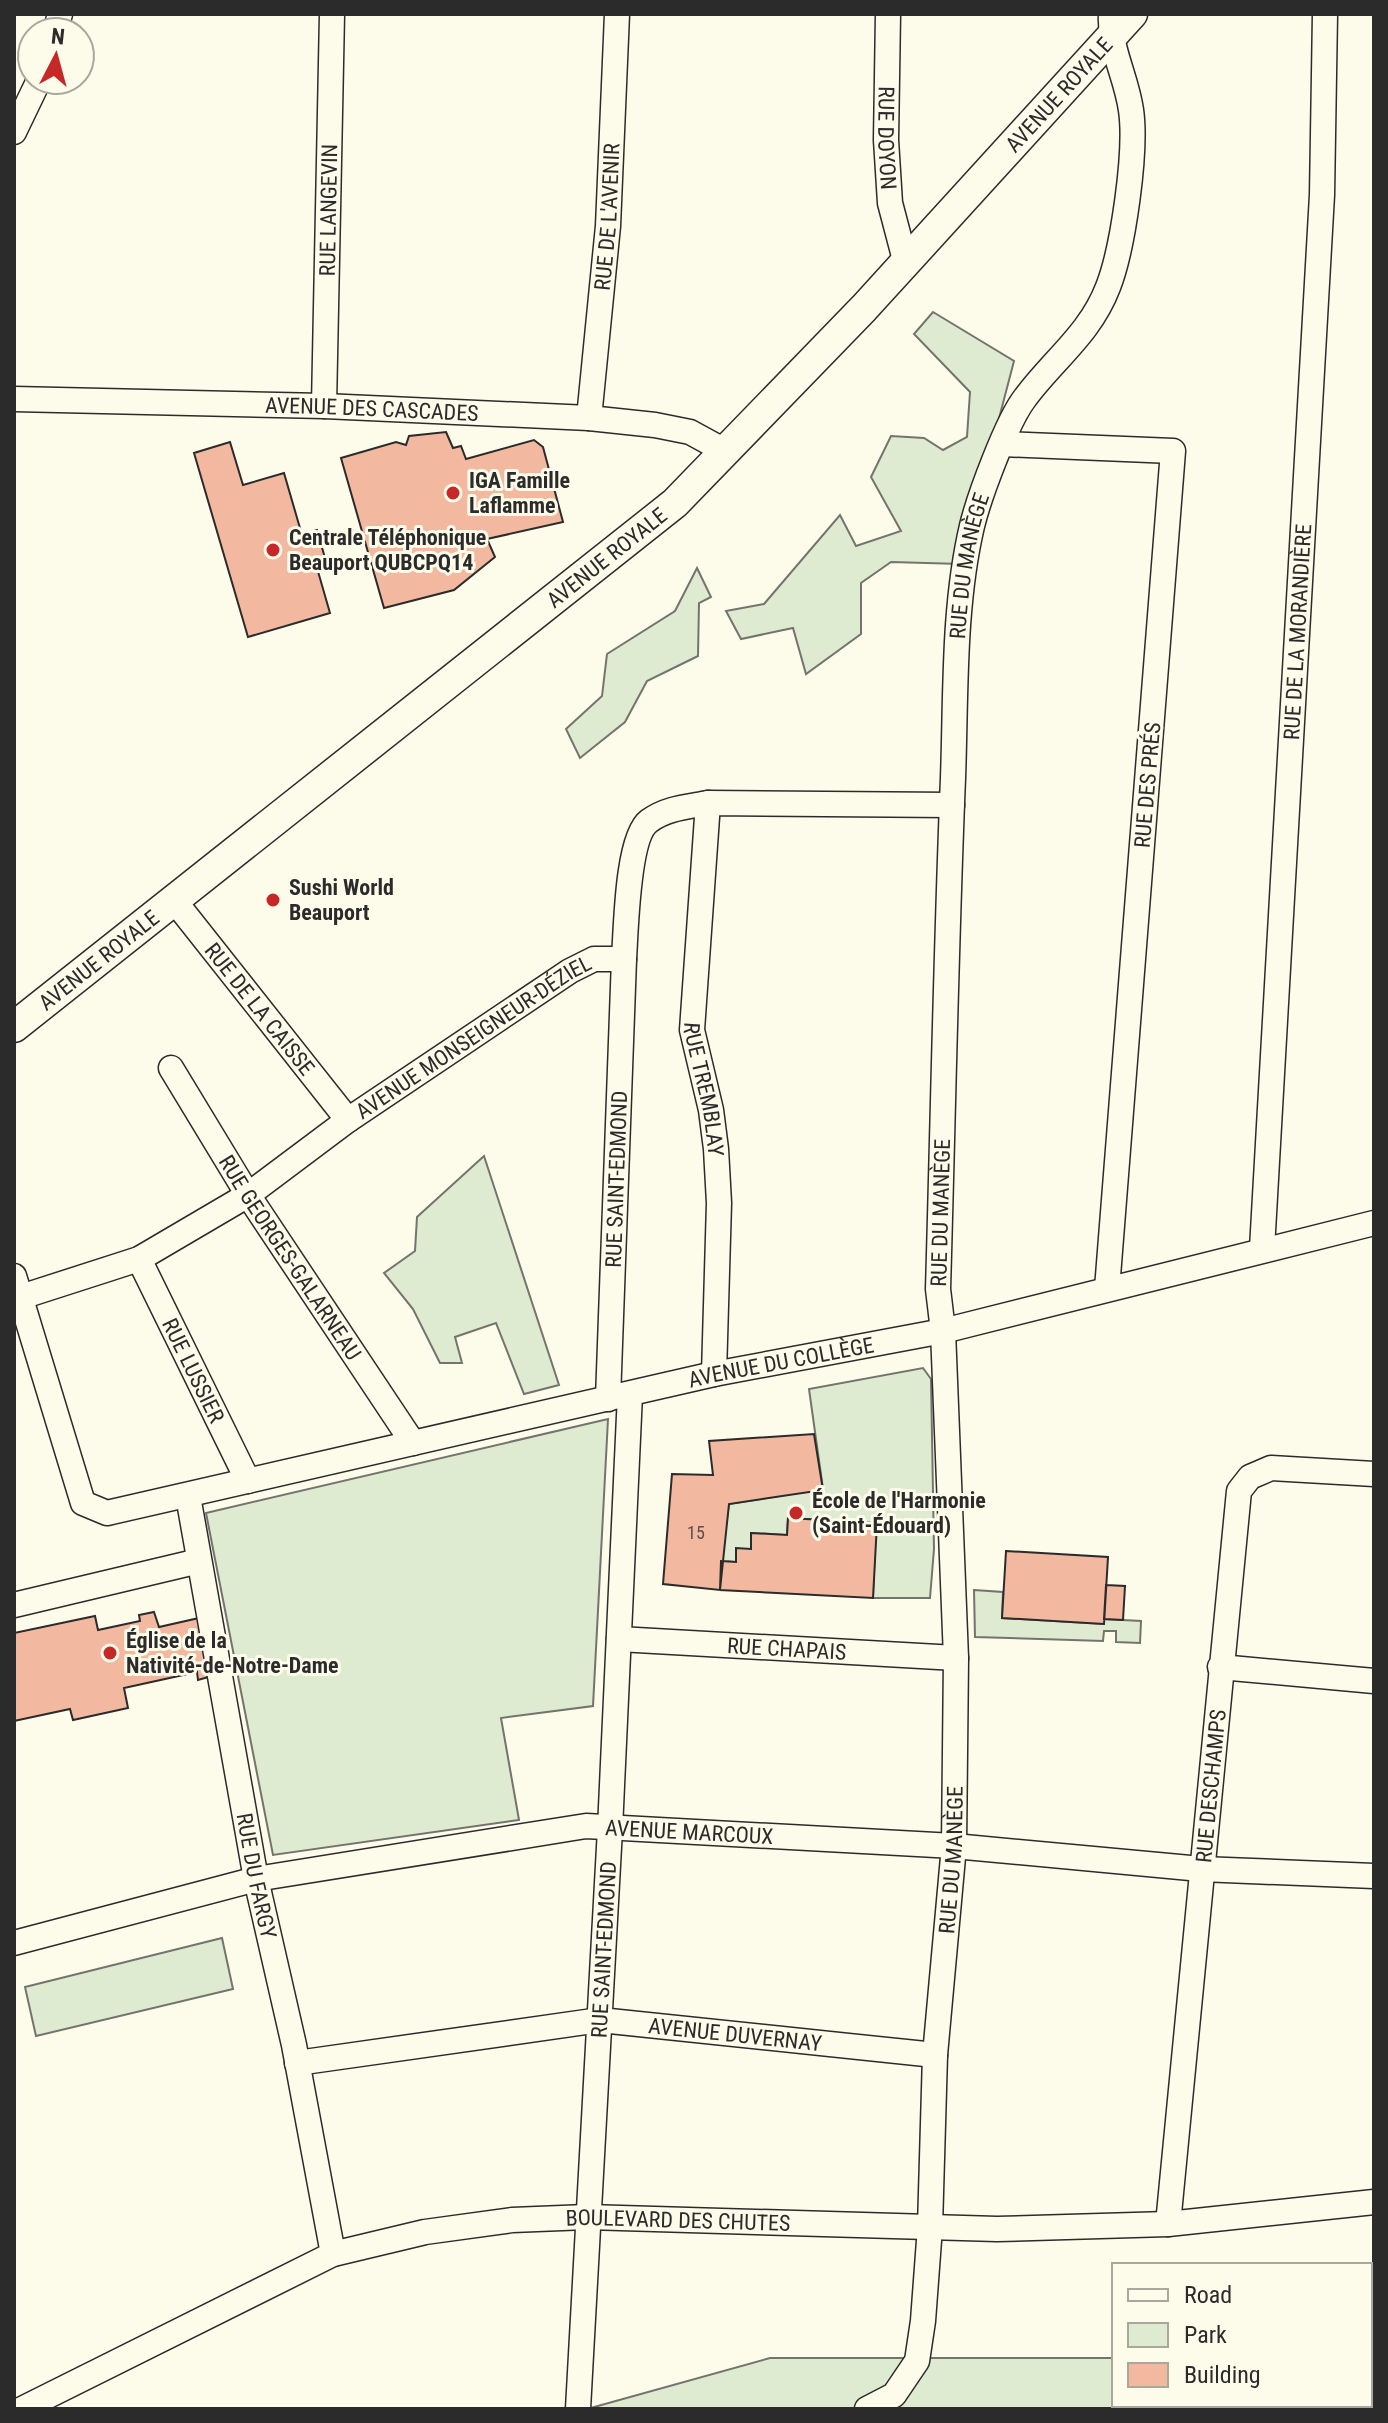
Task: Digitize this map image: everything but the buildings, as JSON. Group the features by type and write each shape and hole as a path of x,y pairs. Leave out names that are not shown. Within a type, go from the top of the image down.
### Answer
{"main road":[{"name":"AVENUE ROYALE","path":"14,1027 675,503 723,450 864,308 1110,26 1132,14"}],"street":[{"name":"RUE LANGEVIN","path":"324,406 332,14"},
{"name":"RUE DE L'AVENIR","path":"589,418 608,226 617,14"},
{"name":"RUE DOYON","path":"888,14 890,203 905,260"},
{"name":"RUE DE LA MORANDIÈRE","path":"1262,1249 1322,211 1325,14"},
{"name":"RUE DU MANÈGE","path":"867,2409 894,2395 917,2361 930,2227 935,2055 954,1846 956,1658 943,1331 938,1289 960,601 972,525 1002,444 1023,400 1089,326 1109,286 1121,236 1130,171 1132,114 1125,75 1110,26"},
{"path":"14,132 31,96"},
{"name":"AVENUE DES CASCADES","path":"14,399 324,406 589,418 690,432 723,450"},
{"name":"RUE DES PRÉS","path":"1002,444 1173,451 1107,1289"},
{"name":"AVENUE MONSEIGNEUR-DÉZIEL","path":"17,1286 139,1259 248,1195 348,1120 570,971 594,959 624,959 634,849 646,823 669,810 708,803 952,805"},
{"name":"RUE TREMBLAY","path":"708,803 692,1030 711,1110 716,1149 719,1203 714,1374"},
{"name":"RUE DE LA CAISSE","path":"173,899 348,1120"},
{"name":"RUE SAINT-EDMOND","path":"578,2409 619,1639 624,959"},
{"name":"RUE GEORGES-GALARNEAU","path":"171,1068 248,1195 413,1443"},
{"name":"AVENUE DU COLLÈGE","path":"17,1286 83,1503 107,1513 714,1374 943,1331 1374,1223"},
{"name":"RUE LUSSIER","path":"139,1259 248,1481"},
{"name":"RUE DESCHAMPS","path":"1168,2224 1239,1491 1250,1477 1271,1468 1374,1474"},
{"name":"RUE DU FARGY","path":"188,1496 256,1879 297,2063 333,2254"},
{"path":"14,1605 199,1561"},
{"name":"RUE CHAPAIS","path":"619,1639 956,1658"},
{"path":"1220,1667 1374,1681"},
{"name":"AVENUE MARCOUX","path":"14,1943 256,1879 586,1826 954,1846 1201,1869 1374,1876"},
{"name":"AVENUE DUVERNAY","path":"297,2063 600,2020 935,2055"},
{"name":"BOULEVARD DES CHUTES","path":"22,2409 333,2254 425,2232 512,2220 587,2217 997,2229 1168,2224 1374,2202"}],"green space":[{"path":"933,312 1014,361 961,564 891,562 861,583 861,634 806,674 793,628 741,639 726,611 764,604 840,515 856,546 901,531 871,477 891,436 924,438 943,450 967,437 970,392 914,334"},
{"path":"697,568 711,597 699,603 698,656 647,681 625,722 580,758 566,729 602,696 607,654 675,611"},
{"path":"484,1156 559,1385 524,1394 496,1323 455,1337 462,1363 440,1363 413,1309 384,1273 415,1251 417,1217"},
{"path":"923,1368 931,1379 934,1549 930,1598 873,1598 876,1523 788,1518 787,1535 752,1533 751,1549 737,1549 736,1562 721,1561 729,1504 823,1489 809,1389"},
{"path":"608,1419 593,1706 501,1718 519,1820 273,1855 206,1513"},
{"path":"974,1590 1003,1592 1002,1618 1103,1624 1104,1619 1141,1621 1140,1643 1116,1642 1116,1631 1104,1631 1103,1641 975,1637"},
{"path":"222,1938 233,1989 36,2036 25,1987"},
{"path":"1374,2342 1374,2409 587,2409 770,2358 1112,2358 1112,2407 1372,2407"}],"place":[{"name":"IGA Famille Laflamme","path":"453,493"},
{"name":"Centrale Téléphonique Beauport QUBCPQ14","path":"273,550"},
{"name":"Sushi World Beauport","path":"273,900"},
{"name":"École de l'Harmonie (Saint-Édouard)","path":"796,1513"},
{"name":"Église de la Nativité-de-Notre-Dame","path":"110,1653"}]}
